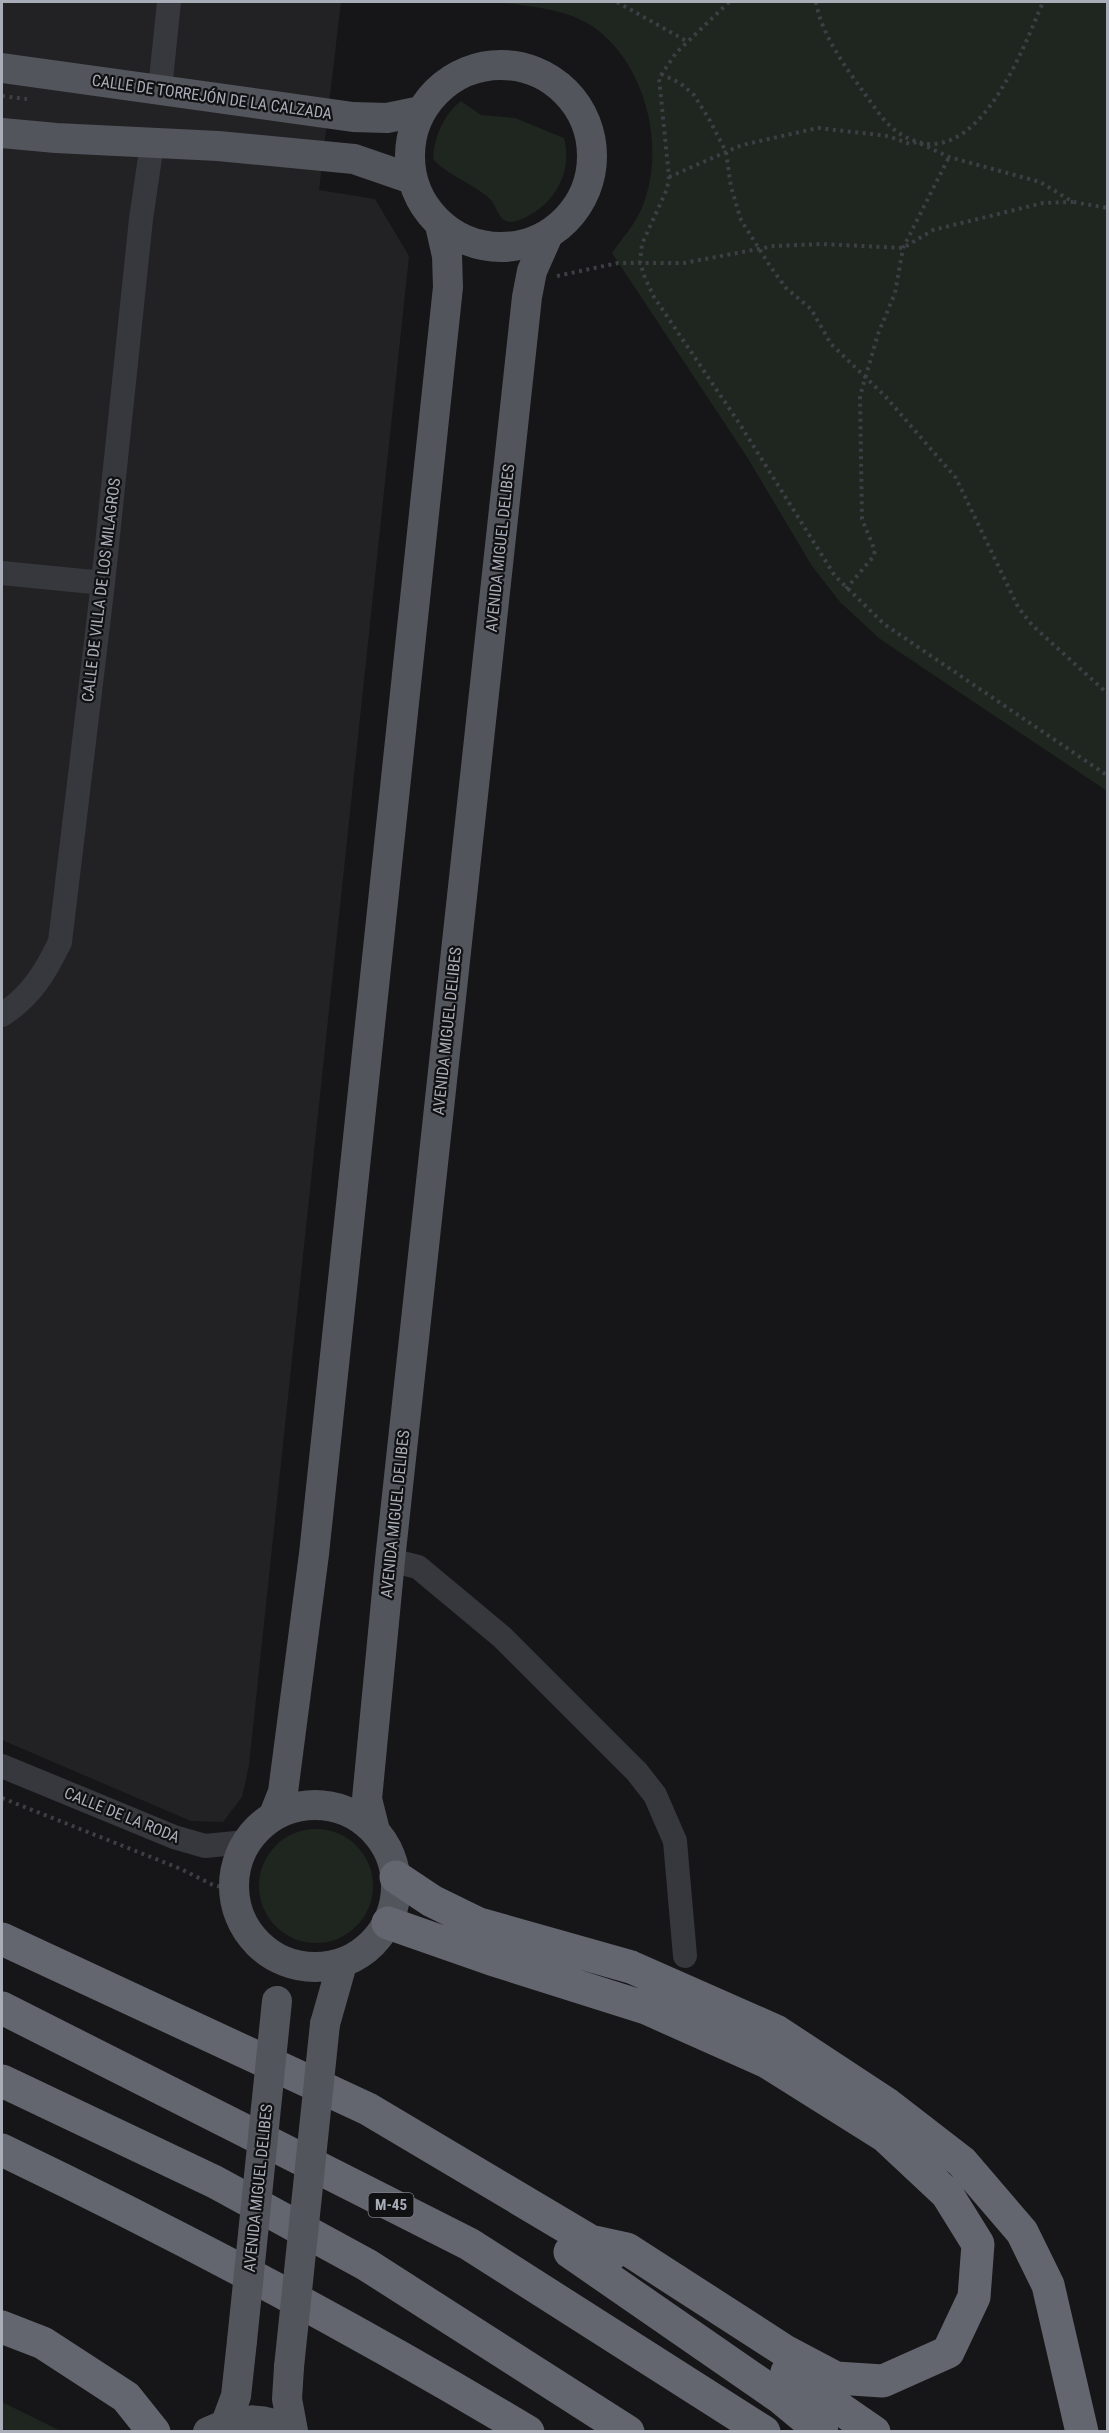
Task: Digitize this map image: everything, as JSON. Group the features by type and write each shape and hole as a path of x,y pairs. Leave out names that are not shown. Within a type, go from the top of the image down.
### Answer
{"highway":[{"path":"396,1877 432,1901 479,1924 631,1967 776,2031 887,2104 962,2162 1022,2232 1048,2285 1082,2432"},
{"path":"388,1923 491,1959 646,2008 767,2062 885,2136 947,2194 978,2244 974,2297 948,2352 883,2381 836,2378 785,2351 627,2249 595,2242"},
{"path":"2,1939 368,2109 595,2242 874,2432"},
{"name":"M-45","path":"2,2008 469,2244 764,2432"},
{"path":"194,2028 542,2233 742,2371 822,2432"},
{"path":"2,2081 215,2182 367,2265 628,2432"},
{"path":"2,2150 158,2225 439,2378 528,2432"},
{"path":"2,2327 44,2343 126,2397 154,2432"}],"main road":[{"path":"496,64 525,68 553,81 575,102 588,129 592,159 587,189 572,215 549,235 516,246 482,246 460,238 440,225 419,196 412,179 410,144 421,111 440,87 466,71 496,64"},
{"name":"CALLE DE TORREJÓN DE LA CALZADA","path":"2,68 160,88 353,117 387,118 421,111"},
{"path":"2,133 152,144 218,146 354,159 412,179"},
{"path":"274,1815 283,1792 315,1542 447,299 447,256 440,225"},
{"name":"AVENIDA MIGUEL DELIBES","path":"375,1831 367,1799 390,1560 527,297 532,271 549,235"},
{"path":"317,1804 339,1808 359,1817 375,1831 390,1852 396,1877 395,1903 388,1923 377,1940 361,1954 342,1964 304,1967 286,1962 269,1953 251,1936 243,1922 234,1890 236,1865 246,1842 258,1827 274,1815 295,1806 317,1804"},
{"name":"AVENIDA MIGUEL DELIBES","path":"217,2427 236,2396 277,2001 276,1977 269,1953"},
{"path":"217,2427 261,2420 293,2431 287,2399 289,2367 325,2024 342,1964"}],"street":[{"path":"160,88 169,2"},
{"name":"CALLE DE VILLA DE LOS MILAGROS","path":"2,1015 21,1002 44,974 60,942 103,583 141,219 152,144"},
{"path":"2,573 103,583"},
{"path":"390,1560 418,1567 502,1637 637,1772 655,1795 675,1841 685,1956"},
{"name":"CALLE DE LA RODA","path":"2,1766 174,1837 205,1846 246,1842"}],"path":[{"path":"617,2 688,42"},
{"path":"729,2 688,42 661,74 659,88 667,136 669,177 667,189 642,244 640,262 654,297 739,423 811,540 846,589 885,624 1107,776"},
{"path":"816,2 824,27 863,92 891,127 949,157 1040,182 1073,202"},
{"path":"669,177 742,145 818,128 888,136 910,144 947,140 980,119 1014,70 1043,2"},
{"path":"661,74 680,83 694,95 726,152 731,187 741,220 786,288 810,309 831,344 885,396 956,478 1018,607 1032,625 1107,694"},
{"path":"846,589 873,557 874,551 862,519 860,396 878,334 895,293 903,248 949,157"},
{"path":"556,276 618,263 684,264 759,249 821,244 903,248 933,230 1042,203 1073,202 1107,208"},
{"path":"2,1798 181,1869 213,1885 234,1890"}],"shaded area":[{"path":"2,2 341,2 319,190 375,199 409,256 249,1765 242,1797 223,1822 191,1821 2,1740"},
{"path":"495,2 1107,2 1107,791 880,639 840,602 812,566 747,457 612,253 638,216 647,192 652,166 652,140 648,113 627,63 611,43 592,26 581,20 545,9"},
{"path":"461,101 481,115 515,118 564,138 566,163 559,186 553,196 535,212 517,221 506,221 490,199 446,171 433,159 435,142 441,127 450,112"},
{"path":"316,1829 338,1834 356,1846 368,1864 373,1886 368,1908 356,1926 338,1938 316,1943 294,1938 276,1926 264,1908 259,1886 264,1864 276,1846 294,1834"},
{"path":"2,2402 61,2431 2,2431"}]}
